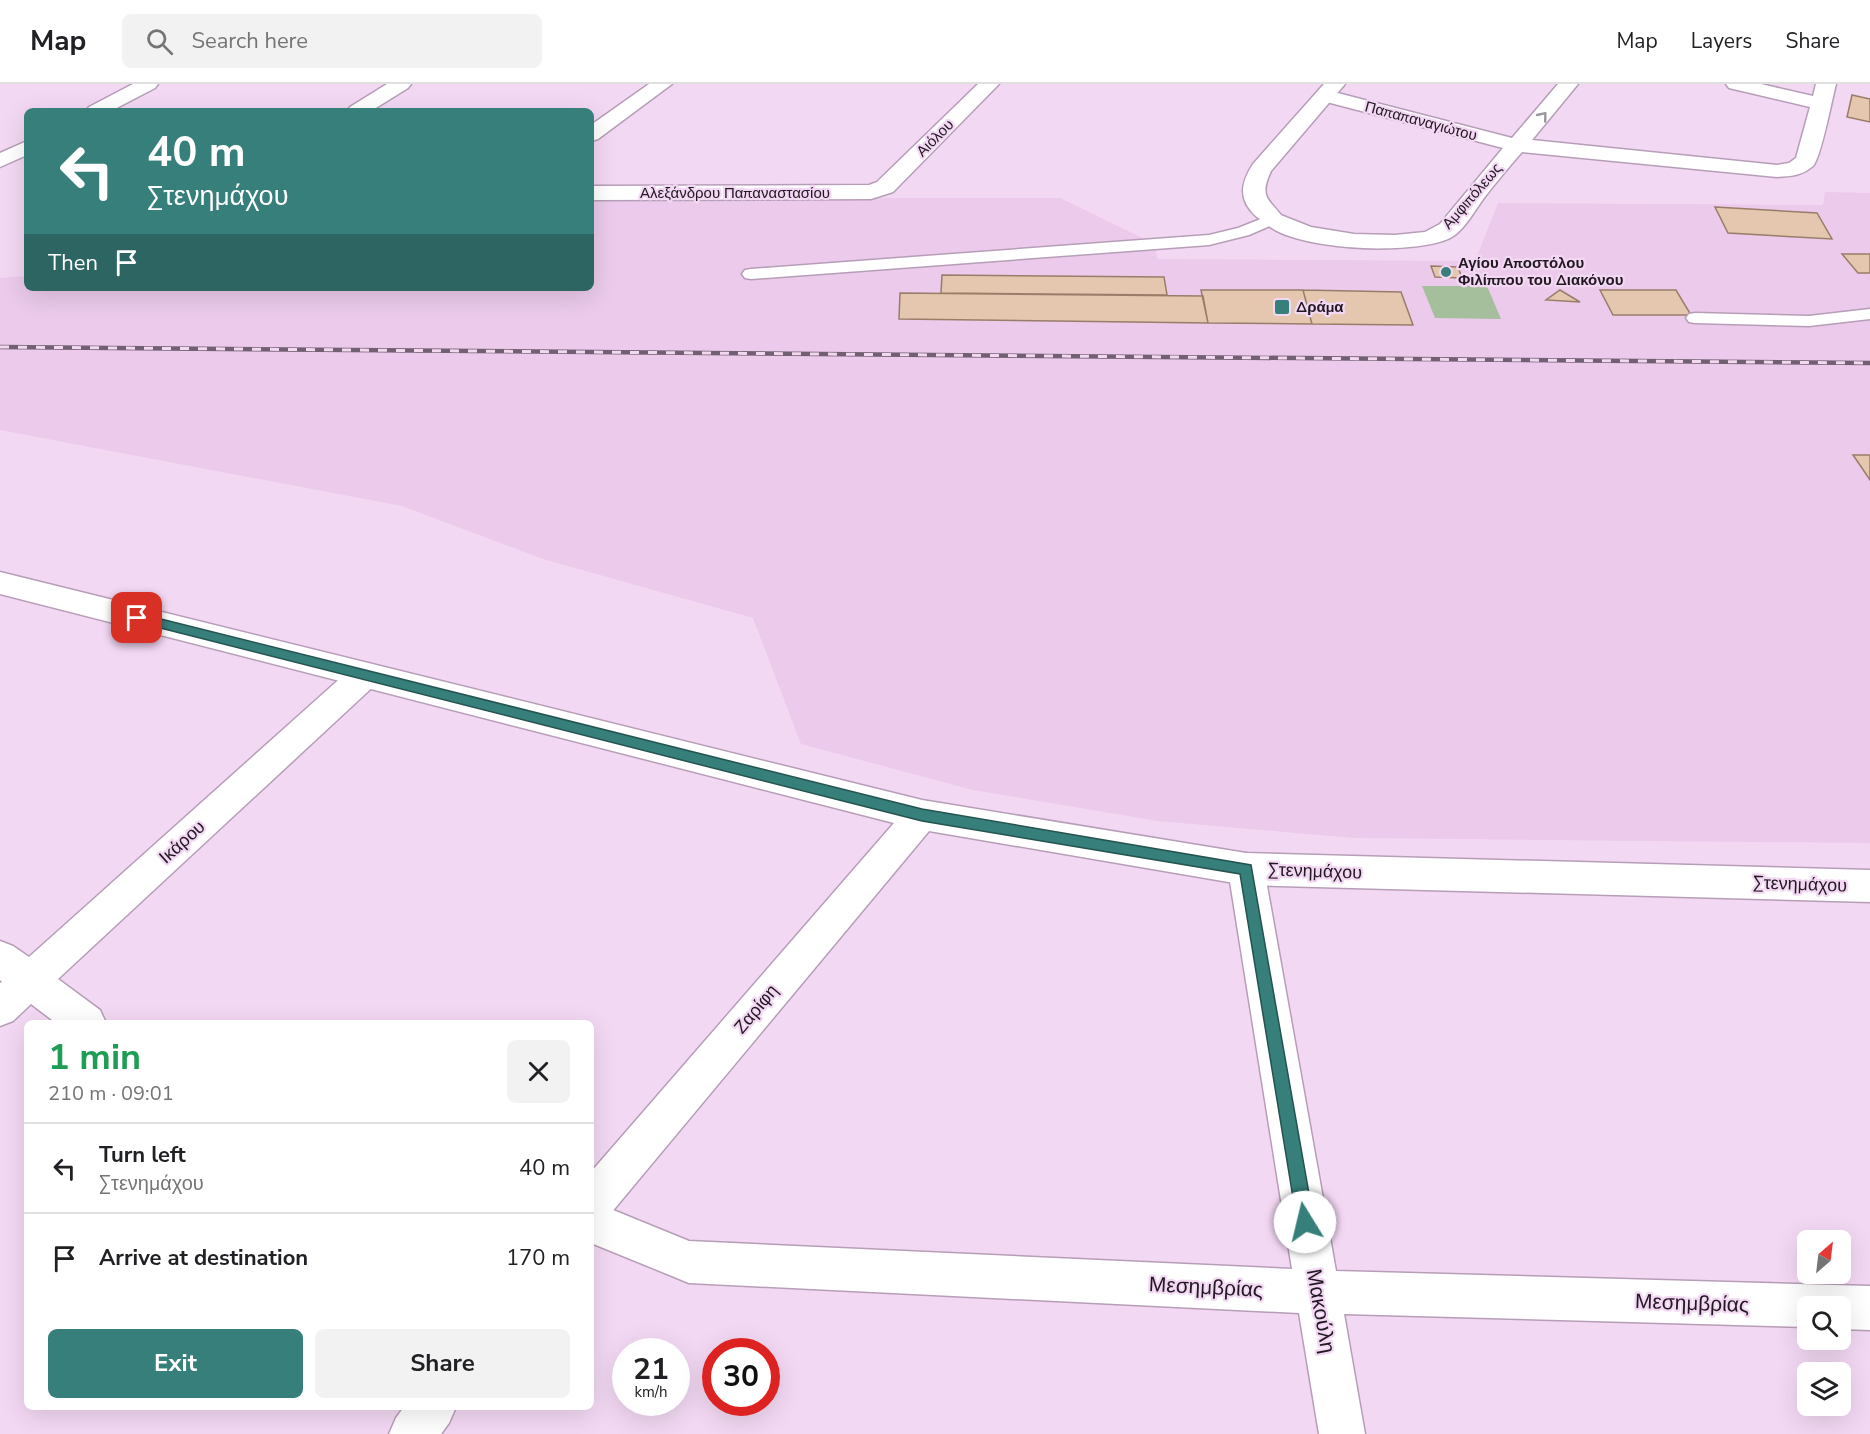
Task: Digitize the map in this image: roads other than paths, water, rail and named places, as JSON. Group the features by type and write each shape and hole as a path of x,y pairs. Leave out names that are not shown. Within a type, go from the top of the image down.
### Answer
{"street":[{"path":"102,108 148,84"},
{"path":"362,108 401,84"},
{"path":"594,133 662,84"},
{"name":"Αιόλου","path":"878,190 894,178 989,84"},
{"name":"Αμφιπόλεως","path":"1273,219 1303,232 1339,239 1421,240 1445,231 1516,145 1542,118 1568,84"},
{"path":"1736,84 1823,94"},
{"path":"1273,219 1256,204 1252,186 1261,169 1331,90"},
{"name":"Παπαπαναγιώτου","path":"1331,90 1516,145 1761,171 1787,171 1796,169 1806,161 1823,94"},
{"path":"0,161 24,149"},
{"name":"Αλεξάνδρου Παπαναστασίου","path":"594,193 854,193 878,190"},
{"name":"Στενημάχου","path":"0,583 922,815 1246,869 1870,886"},
{"name":"Ικάρου","path":"0,1008 365,675"},
{"name":"Ζαρίφη","path":"594,1200 922,815"},
{"name":"Μακούλη","path":"1246,869 1342,1434"},
{"path":"0,958 83,1020"},
{"name":"Μεσημβρίας","path":"594,1223 689,1262 1317,1292 1797,1305"},
{"path":"1851,1307 1870,1308"},
{"path":"412,1434 431,1410"}],"lane":[{"path":"750,274 1209,240 1243,232 1273,219"},
{"path":"1695,318 1809,321 1870,315"}],"railway":[{"path":"0,347 1870,363"}],"place":[{"name":"Αγίου Αποστόλου Φιλίππου του Διακόνου","path":"1446,272"},
{"name":"Δράμα","path":"1282,307"}]}
